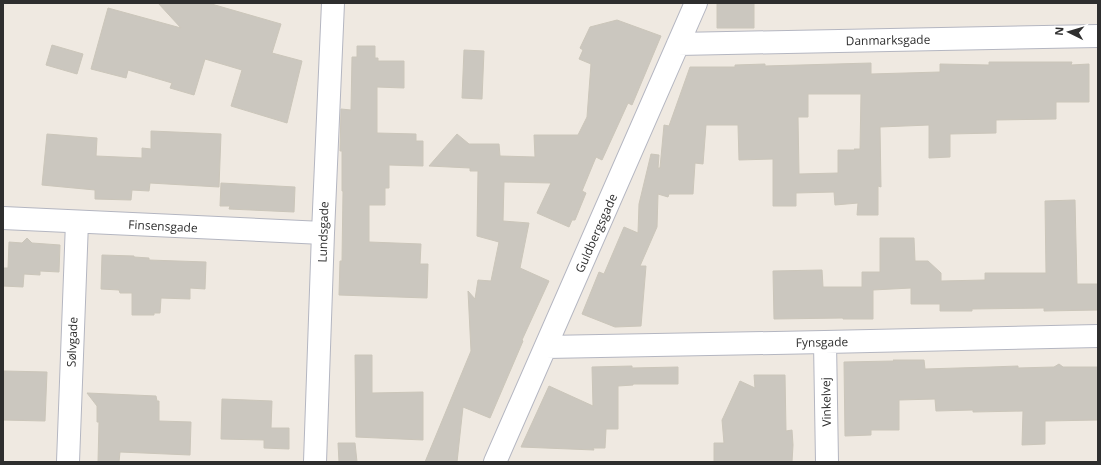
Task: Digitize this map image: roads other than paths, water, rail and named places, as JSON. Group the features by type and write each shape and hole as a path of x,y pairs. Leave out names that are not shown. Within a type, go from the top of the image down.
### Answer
{"street":[{"name":"Lundsgade","path":"316,462 323,233 333,3"},
{"name":"Guldbergsgade","path":"495,462 696,3"},
{"name":"Danmarksgade","path":"678,44 1098,36"},
{"name":"Finsensgade","path":"3,218 323,233"},
{"name":"Sølvgade","path":"68,462 76,222"},
{"name":"Fynsgade","path":"546,346 1098,336"},
{"name":"Vinkelvej","path":"825,342 827,462"}]}
